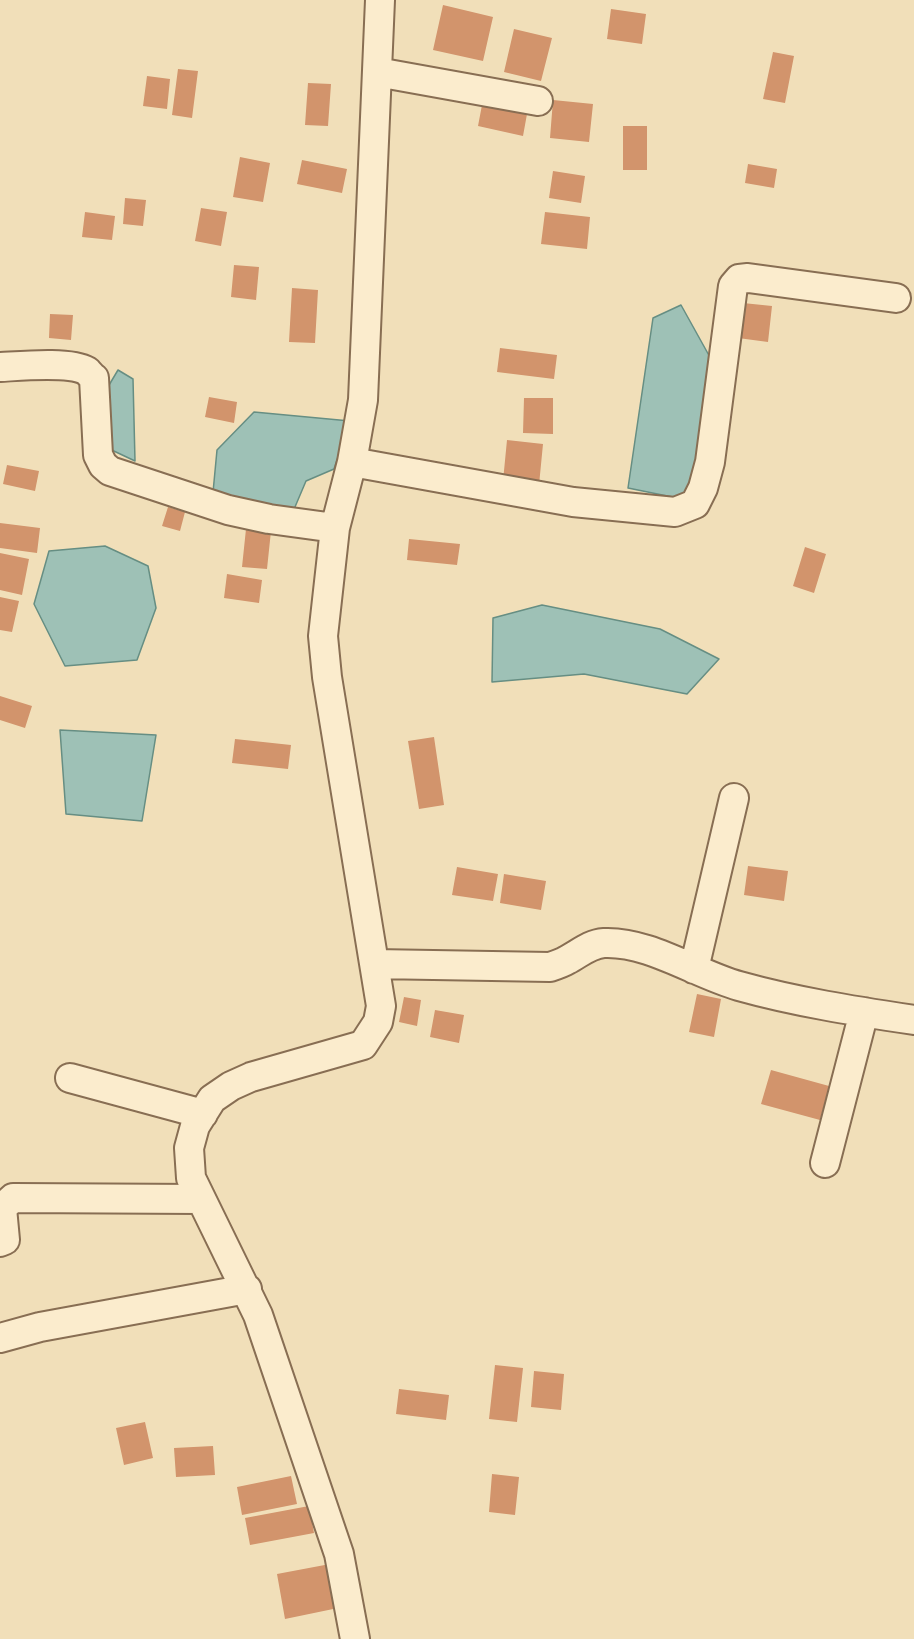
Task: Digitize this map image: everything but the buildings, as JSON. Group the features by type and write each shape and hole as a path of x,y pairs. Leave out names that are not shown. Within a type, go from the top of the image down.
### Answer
{"street":[{"path":"355,1639 339,1554 258,1315 191,1178 189,1148 195,1126 212,1099 231,1086 251,1077 363,1045 378,1022 381,1006 327,676 323,636 335,528 352,462 363,400 380,0"},
{"path":"377,72 538,101"},
{"path":"352,462 573,502 675,512 695,504 703,488 710,462 733,285 739,279 748,278 896,298"},
{"path":"0,367 36,365 75,368 87,372 94,378 98,455 103,465 110,471 228,510 268,519 335,528"},
{"path":"694,969 734,798"},
{"path":"375,964 550,967 566,961 590,946 611,943 660,953 694,969 740,986 830,1007 914,1020"},
{"path":"825,1163 864,1012"},
{"path":"70,1078 203,1114"},
{"path":"0,1242 5,1240 2,1208 13,1198 201,1199"},
{"path":"0,1338 40,1326 247,1289"}],"water":[{"path":"681,305 716,368 703,456 682,499 628,488 653,318"},
{"path":"118,370 133,379 135,461 99,444 93,412"},
{"path":"254,412 350,421 334,469 306,481 292,514 212,503 217,450"},
{"path":"105,546 148,566 156,608 137,660 65,666 34,604 49,551"},
{"path":"542,605 660,629 719,659 687,694 584,674 492,682 493,618"},
{"path":"60,730 156,735 142,821 66,814"}]}
